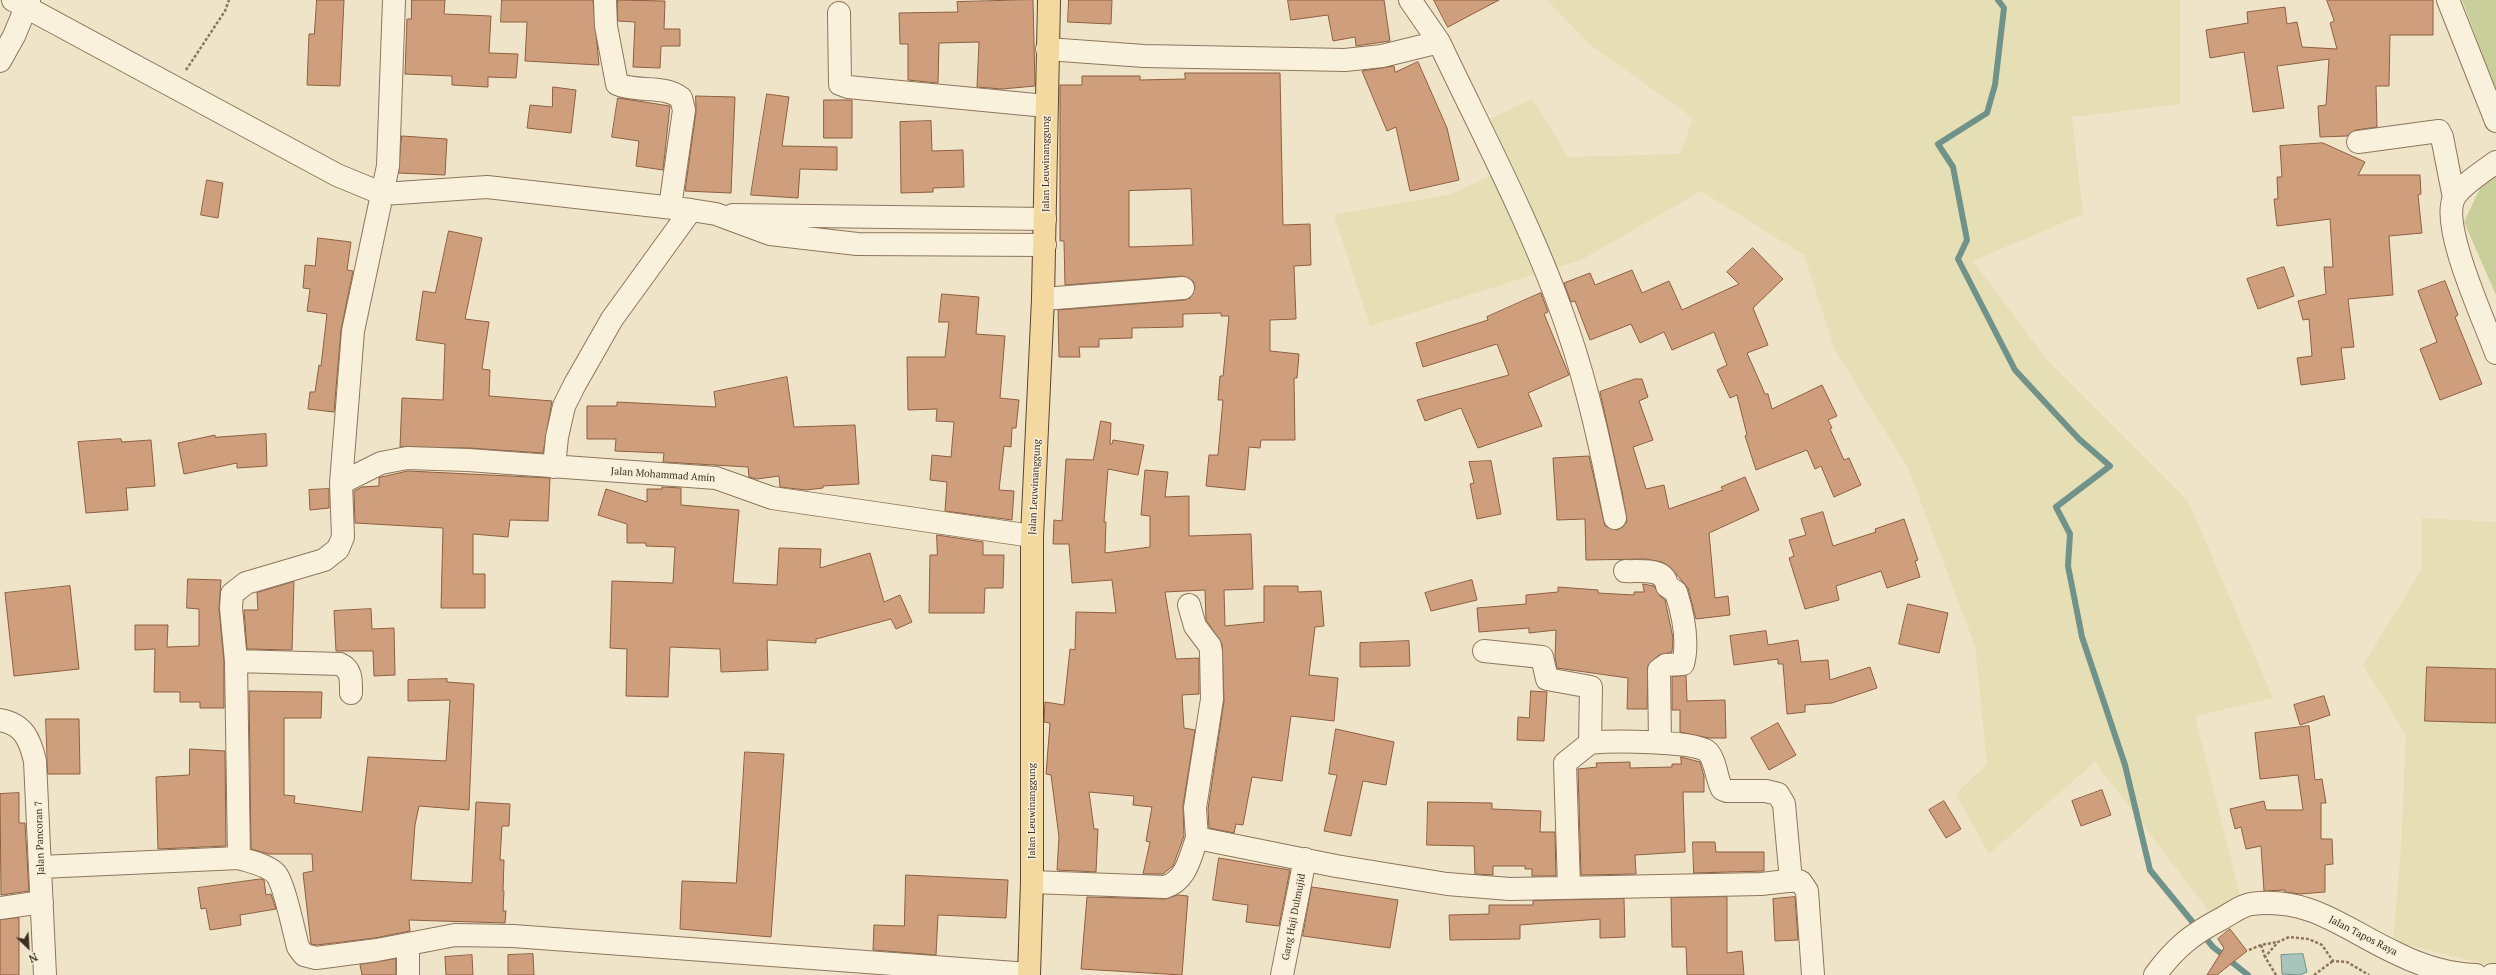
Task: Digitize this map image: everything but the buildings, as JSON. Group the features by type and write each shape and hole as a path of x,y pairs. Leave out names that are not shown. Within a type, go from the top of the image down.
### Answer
{"main road":[{"name":"Jalan Leuwinanggung","path":"1029,975 1032,882 1032,536 1045,245 1047,49 1050,0"}],"street":[{"path":"239,858 236,661 231,608 232,594 246,583 324,560 338,549 343,537 341,483 353,331 388,166 394,0"},
{"path":"554,467 556,437 564,406 612,319 680,208 684,110 681,98 672,91 624,87 617,84 606,26 605,0"},
{"path":"1410,0 1438,42 1512,198 1567,328 1589,396 1615,518"},
{"path":"2448,0 2496,121"},
{"path":"0,61 14,36 22,2 337,176 383,194 487,187 680,208 716,214 1045,219"},
{"path":"839,12 840,84 848,87 1046,106"},
{"path":"1047,49 1144,56 1345,60 1382,56 1438,42"},
{"path":"2358,142 2438,131 2442,137 2454,198 2452,206 2453,236 2459,258 2496,353"},
{"path":"2454,198 2496,162"},
{"path":"716,214 770,234 857,244 1045,245"},
{"path":"1043,299 1183,288"},
{"name":"Jalan Mohammad Amin","path":"341,483 381,463 407,458 716,478 772,498 1032,536"},
{"path":"1625,571 1660,574 1666,579 1667,586 1676,592 1685,633 1683,664 1666,665 1659,670 1660,743"},
{"path":"1032,882 1165,887 1174,884 1184,872 1197,838 1195,808 1212,699 1210,646 1195,626 1189,605"},
{"path":"1484,651 1542,657 1546,677 1549,680 1591,687 1590,743"},
{"path":"236,661 340,664 347,668 350,675 351,693"},
{"name":"Jalan Pancoran 7","path":"0,720 20,726 30,742 35,761 38,788 45,975"},
{"path":"1569,887 1565,762 1590,743 1660,743 1707,750 1710,754 1719,785 1727,791 1766,791 1780,796 1784,804 1791,881"},
{"path":"1197,838 1336,866 1447,884 1510,889 1761,884 1791,881 1801,882 1807,891 1813,975"},
{"path":"41,867 239,858 265,867 277,875 298,947 304,955 316,958 408,944 455,935 513,936 1029,975"},
{"name":"Gang Haji Dulmujid","path":"1282,975 1305,859"},
{"path":"0,908 42,902"},
{"name":"Jalan Tapos Raya","path":"2155,975 2182,943 2195,933 2250,904 2291,903 2309,908 2398,955 2453,974 2476,975"},
{"path":"408,944 408,975"}],"path":[{"path":"174,87 225,11 229,0"},
{"path":"2249,950 2261,945 2278,942 2289,937 2309,938 2322,945 2333,961"},
{"path":"2265,957 2278,942"},
{"path":"2261,945 2271,970 2276,975"},
{"path":"2314,975 2333,961 2347,962 2369,975"}],"shaded area":[{"path":"1547,0 2180,0 2180,104 2072,117 2083,214 1973,261 2046,359 2188,501 2273,698 2195,716 2242,903 2209,911 2095,762 1989,854 1956,794 1987,764 1975,646 1908,468 1835,350 1804,255 1701,191 1581,260 1370,326 1334,215 1452,194 1511,166 1486,121 1532,99 1568,157 1680,154 1693,118 1588,43"},
{"path":"2422,518 2496,522 2496,967 2393,941 2401,848 2406,735 2363,665 2422,569"}],"green space":[{"path":"2462,0 2496,0 2496,91"},
{"path":"2496,173 2496,295 2464,222 2482,184"}],"water":[{"path":"2303,954 2307,972 2300,975 2282,974 2281,955"}],"waterway":[{"path":"1998,0 2004,8 1995,85 1987,113 1938,144 1953,167 1967,240 1958,259 2015,370 2079,439 2110,466 2056,507 2070,534 2068,566 2082,637 2125,765 2150,870 2213,947 2248,975"}]}
